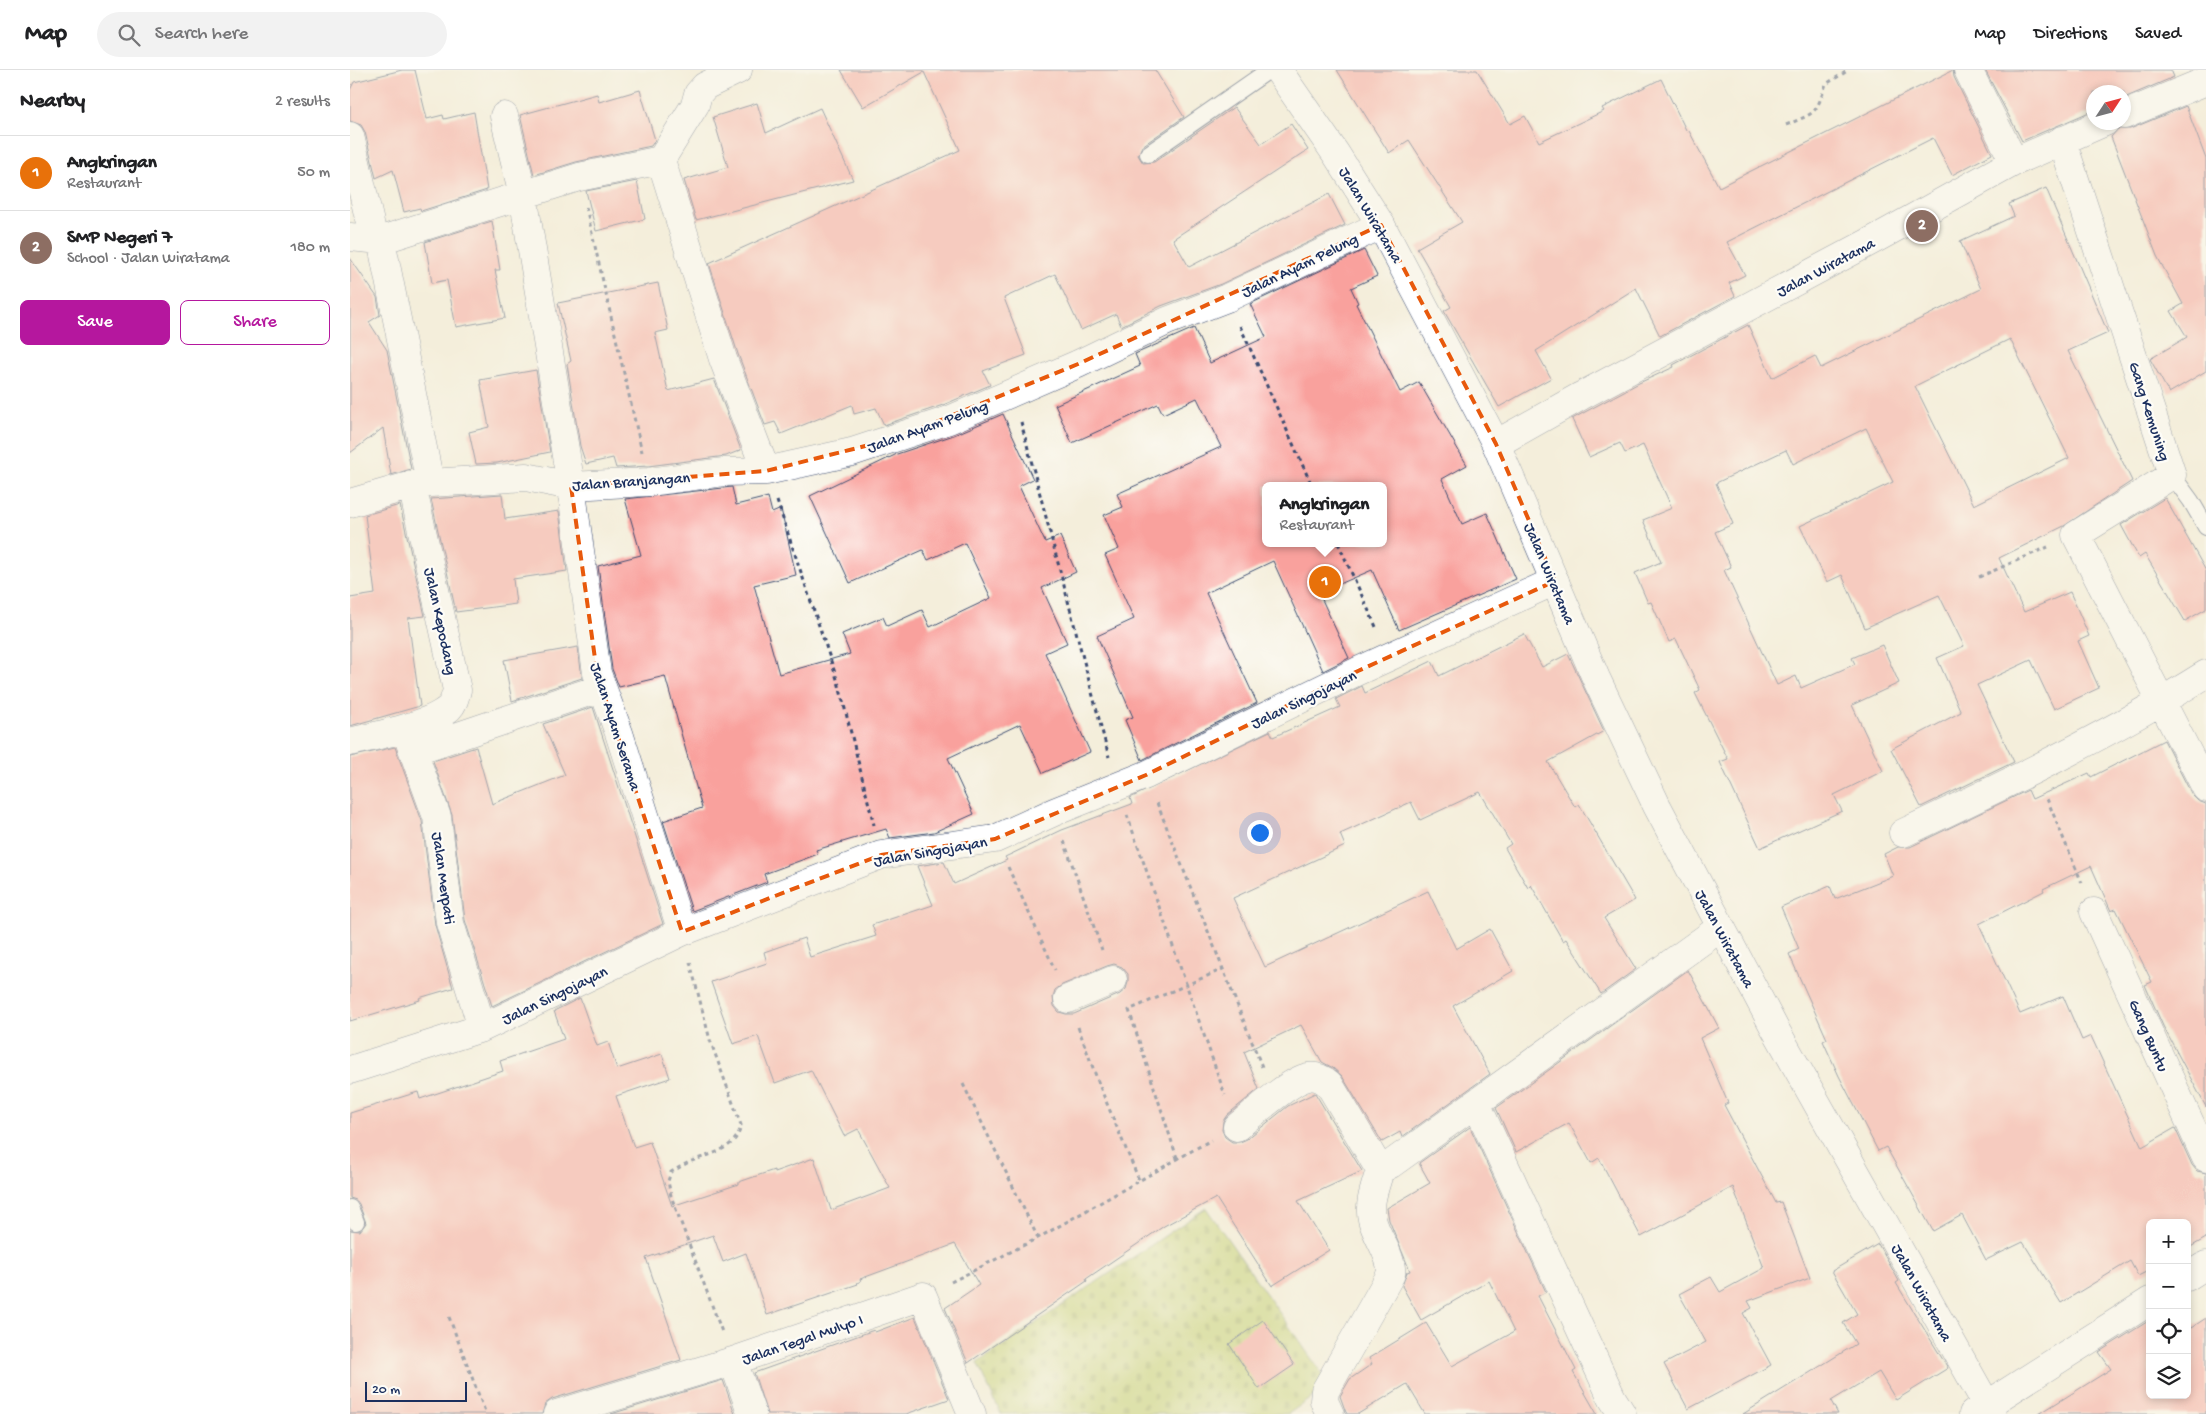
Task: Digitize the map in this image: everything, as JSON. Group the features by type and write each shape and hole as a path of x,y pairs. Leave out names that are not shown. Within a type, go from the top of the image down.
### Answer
{"street":[{"path":"368,239 579,177 661,160 695,105 698,94 705,86 738,70"},
{"name":"Jalan Wiratama","path":"1278,70 1336,154 1381,224 1496,444 1596,678 1657,806 1720,928 1984,1411"},
{"path":"1968,70 2014,162"},
{"path":"2131,112 2206,81"},
{"name":"Jalan Ayam Serama","path":"504,116 523,195 571,486 597,673 619,733 682,932"},
{"name":"Jalan Wiratama","path":"1496,444 1581,396 1877,238 2014,162 2086,130"},
{"name":"Jalan Kepodang","path":"350,136 368,239 421,484 457,690 454,702 449,708 409,740"},
{"name":"Gang Kemuning","path":"2062,140 2172,475 2076,535"},
{"path":"661,160 723,359 766,471"},
{"name":"Jalan Ayam Pelung","path":"766,471 852,452 949,420 1013,393 1167,321 1227,298 1381,224"},
{"name":"Jalan Branjangan","path":"350,503 421,484 526,477 571,486 649,482 724,472 766,471"},
{"path":"2076,535 2206,788"},
{"name":"Jalan Singojayan","path":"350,1070 482,1028 682,932 881,855 995,839 1054,812 1146,775 1389,657 1555,581"},
{"path":"1903,833 2035,771 2162,702 2206,674"},
{"path":"350,742 409,740 496,724 546,705 602,688"},
{"name":"Jalan Merpati","path":"409,740 437,817 450,923 482,1028"},
{"name":"Gang Buntu","path":"2094,912 2206,1158"},
{"path":"1330,1414 1324,1400 1325,1391 1391,1274 1390,1264 1375,1232 1371,1217 1371,1204 1380,1170 1720,928"},
{"path":"1068,999 1113,980"},
{"path":"1237,1127 1274,1097 1306,1077 1316,1077 1330,1084 1380,1170"},
{"path":"1476,1103 1612,1398 1622,1414"},
{"path":"2191,1274 2206,1265"},
{"path":"924,1296 972,1414"},
{"name":"Jalan Tegal Mulyo I","path":"557,1414 733,1361 924,1296"},
{"path":"1984,1411 2146,1304"},
{"path":"733,1361 752,1414"}],"lane":[{"path":"1148,154 1269,70"},
{"path":"2172,475 2191,501 2206,528"}],"path":[{"path":"1786,125 1813,113 1818,108 1826,84 1849,70"},
{"path":"579,177 612,329 649,482"},
{"path":"1227,298 1310,482"},
{"path":"924,1296 1038,1238 1177,1158 1237,1127 1185,985 1117,786 1013,393"},
{"path":"766,471 791,536 839,685 881,855"},
{"path":"1979,577 2076,535"},
{"path":"1340,547 1389,657"},
{"path":"2035,771 2094,912"},
{"path":"1146,775 1274,1097"},
{"path":"1054,812 1113,980 1129,1010 1177,1158"},
{"path":"682,932 710,1040 742,1125 740,1135 734,1141 718,1153 688,1163 671,1172 668,1181 680,1224 733,1361"},
{"path":"1129,1010 1223,969"},
{"path":"964,1084 1038,1238"},
{"path":"449,1317 486,1414"}],"highlighted area":[{"path":"1381,225 1496,444 1555,581 1358,671 1146,775 995,839 881,855 682,932 597,673 571,486 766,471 897,438 1078,364"}],"green space":[{"path":"1206,1208 1330,1385 1288,1414 1001,1414 977,1363"}],"building":[{"path":"402,70 415,70 427,119 443,115 444,119 474,112 487,190 421,211 420,208 404,212 393,170 376,178 365,132 361,125 350,121 350,90 354,82"},
{"path":"841,70 1155,70 1184,117 1142,146 1138,155 1143,163 1154,162 1234,107 1261,144 1291,124 1308,150 1173,239 1189,267 1329,194 1345,225 1221,284 1161,306 1121,326 1116,314 1081,330 1055,274 1004,298 1026,355 983,371 990,385 943,405 884,425 876,408 854,414 852,405 781,434 775,422 765,425 738,354 709,263 960,150 924,72 863,107"},
{"path":"1337,70 1477,70 1510,124 1525,116 1539,142 1604,111 1602,108 1661,79 1687,132 1689,131 1719,187 1953,70 1954,77 1992,154 1952,175 1933,138 1727,242 1745,275 1729,283 1735,296 1660,336 1636,288 1536,351 1551,378 1499,407 1444,311 1451,307 1417,248 1462,222 1409,140 1389,153"},
{"path":"1985,70 2171,70 2174,77 2131,95 2131,85 2086,85 2086,113 2022,141"},
{"path":"640,90 655,140 651,146 576,162 534,175 520,115 597,94 599,102"},
{"path":"757,103 766,133 820,108 853,180 696,220 684,180 728,167 713,117"},
{"path":"2186,106 2206,159 2206,371 2169,393 2150,359 2187,337 2171,311 2183,304 2157,256 2111,137 2117,130 2131,129"},
{"path":"637,181 645,219 596,231 586,191"},
{"path":"2046,188 2108,333 2068,351 2132,481 2064,526 1999,558 2024,612 2070,592 2089,636 2078,641 2099,688 2054,709 2031,660 1977,685 2014,762 1921,807 1891,749 1961,712 1937,658 1964,646 1939,595 1865,628 1842,575 1827,582 1800,526 1893,482 1866,428 1793,464 1786,450 1716,483 1733,524 1715,532 1731,567 1724,570 1777,685 1796,676 1801,688 1855,664 1852,658 1882,645 1899,683 1852,705 1883,771 1834,795 1842,811 1760,848 1720,762 1728,759 1695,693 1700,690 1676,639 1669,642 1651,602 1648,603 1635,573 1661,562 1643,520 1672,508 1643,445 1625,453 1620,443 1589,457 1572,419 1639,383 1674,367 1673,365 1748,325 1772,378 1815,356 1821,368 1981,289 1960,241 2014,216 2009,204","holes":["2010,339 2069,458 1974,505 1915,386"]},
{"path":"492,221 500,270 495,270 505,318 456,327 447,280 432,283 425,242"},
{"path":"1364,250 1377,276 1351,288 1358,303 1356,304 1400,392 1419,382 1467,465 1442,479 1462,524 1487,513 1516,579 1399,630 1372,570 1319,593 1349,658 1323,671 1273,561 1206,593 1257,703 1142,760 1125,720 1133,717 1097,636 1134,619 1105,555 1119,549 1104,515 1123,507 1117,494 1221,447 1197,398 1163,414 1158,404 1072,443 1055,405 1140,366 1135,354 1194,328 1210,363 1266,337 1250,304"},
{"path":"350,258 377,297 380,315 369,322 387,350 411,469 391,475 383,428 350,453"},
{"path":"658,283 668,330 655,333 668,391 714,379 741,450 726,456 648,466 616,468 613,458 586,464 580,446 567,364 571,361 558,303"},
{"path":"536,370 550,452 497,463 476,464 469,432 489,427 480,380"},
{"path":"1003,414 1033,479 1019,486 1045,542 1060,536 1076,572 1042,588 1067,643 1045,653 1090,752 1043,773 1020,724 948,758 974,814 934,832 890,838 886,829 816,850 818,854 764,874 767,882 692,911 663,821 702,808 665,676 619,687 612,669 598,566 641,555 625,499 732,487 736,505 768,497 772,513 781,509 796,575 754,585 779,674 850,654 842,634 883,617 887,626 922,610 930,627 991,598 965,543 928,560 923,550 850,583 810,496 897,454 954,435"},
{"path":"502,494 505,519 559,511 567,571 513,579 516,604 456,612 431,499"},
{"path":"2165,498 2206,571 2206,609 2185,621 2145,554 2139,558 2121,525"},
{"path":"400,505 425,616 408,618 420,706 350,726 350,598 375,594 365,515"},
{"path":"1524,634 1542,667 1568,654 1604,731 1548,762 1575,807 1579,804 1635,900 1604,918 1636,969 1601,994 1566,939 1563,941 1531,885 1528,888 1505,848 1511,844 1480,792 1420,820 1411,802 1340,834 1345,846 1233,898 1265,967 1428,891 1456,949 1490,929 1513,971 1453,1006 1490,1074 1402,1137 1400,1132 1382,1142 1342,1076 1322,1062 1301,1025 1244,1052 1259,1089 1227,1115 1223,1121 1222,1130 1225,1137 1232,1142 1240,1142 1247,1139 1288,1106 1315,1093 1362,1171 1298,1201 1329,1250 1272,1286 1216,1198 1164,1226 968,1363 945,1308 979,1285 955,1244 860,1279 861,1281 858,1284 767,1315 746,1253 723,1262 713,1235 646,1258 681,1360 552,1399 545,1404 542,1414 350,1414 350,1230 360,1231 366,1223 359,1204 356,1200 350,1198 350,1113 418,1092 420,1099 503,1071 500,1061 564,1039 554,1011 580,998 597,1046 608,1042 617,1069 662,1054 670,1078 616,1096 634,1147 650,1142 672,1206 814,1158 831,1210 890,1188 858,1129 844,1136 811,1070 775,1083 758,1036 733,1044 711,982 767,963 764,952 804,938 810,957 876,936 872,925 933,905 917,866 944,862 954,884 1007,860 1005,857 1062,830 1132,804 1130,798 1270,731 1273,737 1340,707 1336,699 1362,686 1365,693 1432,661 1439,676","holes":["1114,964 1122,967 1128,974 1128,982 1126,989 1120,994 1074,1014 1059,1012 1054,1006 1053,997 1055,990 1062,985 1107,966"]},
{"path":"578,647 582,678 512,701 504,660"},
{"path":"593,707 663,924 492,1006 465,920 452,815 433,761 476,747 492,804 565,775 543,724"},
{"path":"2164,740 2192,795 2198,801 2206,804 2206,1107 2163,1026 2145,985 2152,982 2116,909 2111,911 2091,866 2043,889 2044,891 1979,924 2020,1014 2063,996 2082,1040 2091,1036 2142,1147 2175,1128 2192,1165 2197,1171 2206,1173 2206,1238 2191,1247 2191,1219 2146,1219 2146,1272 2138,1276 2130,1261 2061,1303 2023,1242 1986,1260 1962,1215 1933,1231 1886,1147 1878,1151 1839,1076 1823,1041 1827,1039 1789,954 1799,949 1781,907 1830,886 1835,899 1893,876 1884,854 1898,847 1910,847 2028,790 2032,799 2089,773 2091,777"},
{"path":"395,747 422,821 435,925 453,988 350,1021 350,757"},
{"path":"1688,970 1719,1028 1700,1038 1728,1103 1724,1105 1776,1203 1781,1202 1810,1278 1748,1301 1752,1308 1743,1313 1771,1365 1688,1409 1664,1364 1706,1342 1679,1294 1711,1277 1720,1292 1764,1268 1733,1187 1641,1237 1599,1158 1591,1163 1569,1123 1516,1152 1496,1108"},
{"path":"1470,1127 1546,1292 1538,1296 1576,1370 1573,1372 1597,1414 1425,1414 1407,1384 1358,1414 1347,1414 1345,1410 1340,1396 1350,1379 1372,1364 1369,1358 1426,1323 1452,1366 1514,1332 1489,1281 1421,1320 1402,1286 1407,1272 1410,1271 1389,1220 1387,1208 1430,1183 1419,1163"},
{"path":"1878,1244 1899,1281 1896,1283 1948,1368 1896,1400 1879,1372 1831,1401 1838,1414 1743,1414 1856,1344 1843,1323 1857,1314 1832,1271"},
{"path":"915,1317 949,1399 906,1414 767,1414 754,1373"},
{"path":"2206,1318 2206,1414 2039,1414 2111,1369 2099,1352 2146,1323 2146,1399 2191,1399 2191,1328"},
{"path":"1263,1320 1294,1365 1259,1389 1229,1344"},
{"path":"723,1380 735,1414 611,1414"}],"place":[{"name":"SMP Negeri 7","path":"1922,226"},
{"name":"Angkringan","path":"1325,582"}]}
